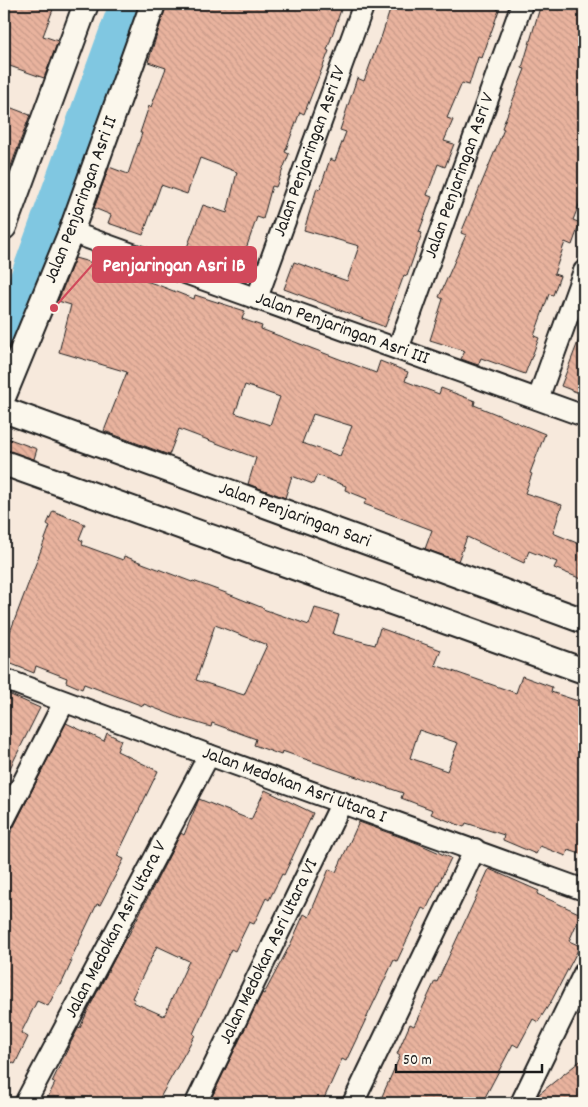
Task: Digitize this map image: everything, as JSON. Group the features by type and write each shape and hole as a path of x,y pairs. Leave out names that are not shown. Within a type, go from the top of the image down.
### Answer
{"street":[{"path":"4,227 9,198 86,4"},
{"name":"Jalan Penjaringan Asri II","path":"4,395 71,232 154,4"},
{"name":"Jalan Penjaringan Asri IV","path":"257,298 364,4"},
{"name":"Jalan Penjaringan Asri V","path":"398,349 522,4"},
{"name":"Jalan Penjaringan Asri III","path":"71,232 584,416"},
{"path":"538,399 584,271"},
{"name":"Jalan Penjaringan Sari","path":"4,410 584,621"},
{"path":"4,463 584,671"},
{"name":"Jalan Medokan Asri Utara I","path":"4,679 584,890"},
{"path":"4,820 64,702"},
{"name":"Jalan Medokan Asri Utara V","path":"25,1103 209,755"},
{"name":"Jalan Medokan Asri Utara VI","path":"196,1103 342,802"},
{"path":"353,1103 475,850"},
{"path":"521,1103 584,974"}],"building":[{"path":"4,4 55,4 43,36 58,41 44,78 4,64"},
{"path":"167,4 343,4 327,50 329,51 304,114 300,112 285,152 289,154 276,187 272,186 263,219 257,217 239,269 186,250 203,205 227,213 237,172 200,158 187,194 161,185 143,235 108,223 111,215 94,208 109,167 128,174 149,106 151,107 166,68 148,62"},
{"path":"392,4 498,4 497,9 499,10 482,58 478,57 469,85 462,83 447,118 453,120 444,141 454,144 445,167 438,164 427,195 432,197 419,232 422,233 407,276 404,275 385,327 284,289 294,262 347,281 359,246 304,230 317,188 320,189 330,159 335,161 346,132 340,130 357,78 364,81"},
{"path":"541,4 584,4 584,192 573,220 580,223 572,245 565,242 554,274 560,276 553,295 549,294 534,336 539,338 525,374 481,358 478,365 461,359 465,351 430,340 443,299 439,297 466,235 461,233 504,129 502,128 525,69 522,68"},
{"path":"4,105 30,115 5,182 4,181"},
{"path":"75,258 132,274 131,276 194,299 195,295 245,311 242,319 262,326 261,329 376,373 380,361 408,372 405,381 439,394 441,388 475,401 474,405 545,434 530,473 532,474 525,493 562,505 553,533 584,546 584,580 554,568 557,562 529,551 524,563 467,537 458,561 425,549 432,530 364,504 367,499 345,490 346,486 317,475 313,484 292,476 285,498 248,484 256,458 179,429 169,455 104,431 127,372 59,352 71,305 58,301","holes":["245,385 280,397 270,425 235,413","313,414 352,426 340,456 302,443"]},
{"path":"584,329 584,395 561,386"},
{"path":"4,437 37,449 34,459 4,450"},
{"path":"53,511 85,524 79,539 83,541 82,545 123,560 124,556 309,625 315,608 339,615 333,634 375,645 380,628 441,650 435,665 516,693 522,676 552,687 551,692 584,703 584,855 568,850 566,856 540,846 536,854 503,840 504,835 466,823 464,827 431,814 433,810 401,798 403,793 282,751 281,755 254,745 256,739 212,723 211,727 180,718 84,684 82,689 66,682 67,678 36,666 34,673 4,661 4,648 50,526 47,524","holes":["215,625 267,645 244,695 196,680","419,730 458,743 447,771 410,758"]},
{"path":"4,692 40,708 4,780"},
{"path":"66,723 104,741 107,733 121,740 117,751 158,771 117,856 124,859 100,905 97,904 70,961 72,961 61,985 59,985 48,1006 37,1001 21,1033 28,1037 15,1064 4,1058 4,846"},
{"path":"265,790 313,813 284,875 282,874 269,900 266,898 254,924 249,922 235,951 231,949 193,1034 195,1035 157,1103 45,1103 55,1083 52,1082 71,1042 181,833 184,835 199,799 251,820","holes":["157,946 189,961 164,1016 133,1002 134,999 132,998"]},
{"path":"359,822 417,843 451,858 426,910 422,908 397,961 394,960 346,1061 342,1059 322,1103 209,1103 262,993 264,994 304,914 309,917 329,869 336,872"},
{"path":"489,869 539,891 537,894 581,914 569,941 580,946 552,1000 538,1022 533,1019 518,1047 513,1044 482,1103 379,1103 400,1056 397,1054 410,1024 414,1026 435,981 437,982"},
{"path":"584,1058 584,1103 534,1103 539,1094"}],"waterway":[{"path":"4,343 127,4"}],"place":[{"name":"Penjaringan Asri 1B","path":"54,308"}]}
